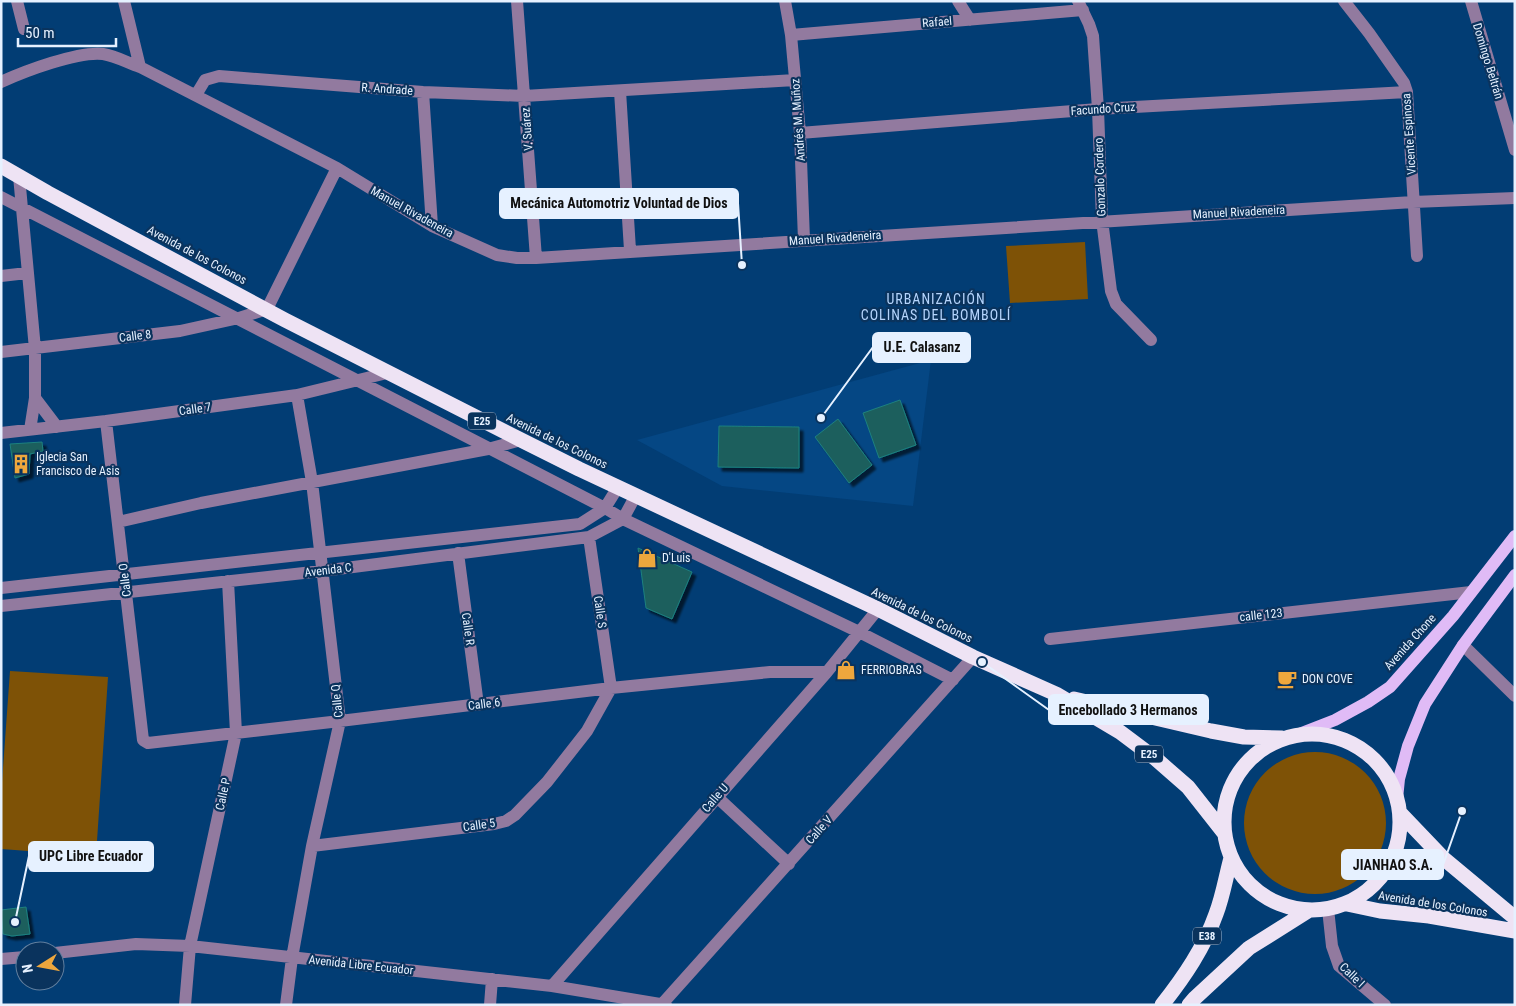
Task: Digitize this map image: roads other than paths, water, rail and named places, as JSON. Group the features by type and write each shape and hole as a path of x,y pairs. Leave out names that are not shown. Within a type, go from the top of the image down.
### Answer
{"highway":[{"name":"Avenida de los Colonos","path":"1,166 48,193 386,373 618,487 878,609 973,657 1056,694 1120,732 1156,759 1188,787 1225,834"},
{"name":"Avenida de los Colonos","path":"1056,694 1211,731 1244,736 1284,738"},
{"name":"E25","path":"1299,734 1328,735 1355,745 1378,763 1393,787 1399,806 1399,841 1388,868 1370,889 1347,904 1328,909 1308,911 1284,906 1262,895 1244,878 1231,858 1225,834 1226,804 1237,776 1257,753 1284,738 1299,734"},
{"name":"Avenida de los Colonos","path":"1399,806 1443,858 1515,918"},
{"name":"E38","path":"1162,1005 1181,981 1206,940 1217,913 1231,858"},
{"name":"Avenida de los Colonos","path":"1347,904 1380,911 1429,916 1515,931"},
{"path":"1190,1005 1195,998 1249,948 1308,911"}],"main road":[{"name":"Avenida Chone","path":"1299,734 1335,720 1368,702 1390,686 1453,616 1515,536"},
{"path":"1399,806 1399,779 1415,725 1425,704 1463,645 1515,575"}],"street":[{"path":"18,1 24,29"},
{"path":"124,1 140,67"},
{"name":"V. Suárez","path":"516,1 536,258"},
{"name":"Andrés M. Muñoz","path":"785,1 791,35 800,133 804,240"},
{"path":"958,1 970,20"},
{"name":"Vicente Espinosa","path":"1344,1 1400,76 1407,92 1417,256"},
{"name":"Domingo Beltrán","path":"1470,1 1515,150"},
{"name":"Rafael","path":"791,35 970,20 1080,6"},
{"name":"Gonzalo Cordero","path":"1080,6 1092,36 1098,109 1102,220 1112,298 1151,340"},
{"path":"1,82 28,70 94,54 111,56 140,67 196,95"},
{"name":"R. Andrade","path":"196,95 205,80 219,76 424,92 524,96 794,80"},
{"path":"620,91 630,250"},
{"path":"424,92 432,226"},
{"name":"Facundo Cruz","path":"800,133 1098,109 1407,92"},
{"name":"Manuel Rivadeneira","path":"196,95 337,168 432,226 497,255 517,258 1102,220 1515,198"},
{"path":"267,309 337,168"},
{"path":"19,176 35,349 35,398 30,430"},
{"path":"1,197 239,318 354,380 605,508 623,519 859,632 953,680"},
{"path":"1,276 27,273"},
{"name":"Calle 8","path":"1,352 180,331 239,318 267,309"},
{"name":"Calle 7","path":"1,433 297,395 386,373"},
{"name":"Calle Q","path":"286,1005 292,958 312,846 340,722 312,482 297,395"},
{"path":"35,398 57,427"},
{"name":"Calle O","path":"106,421 143,740"},
{"path":"118,522 201,503 488,449 521,440"},
{"name":"Avenida C","path":"1,588 580,524 605,508 618,487"},
{"path":"623,519 636,495"},
{"name":"Avenida C","path":"1,606 322,571 590,537 623,519"},
{"name":"Calle S","path":"590,537 611,688"},
{"name":"Calle R","path":"458,553 478,705"},
{"name":"Calle P","path":"185,1005 190,946 236,733 228,581"},
{"name":"calle 123","path":"1050,639 1471,592"},
{"name":"Calle U","path":"552,986 827,672 878,609"},
{"path":"1463,645 1515,696"},
{"name":"Calle V","path":"665,1004 973,657"},
{"name":"Calle 6","path":"143,740 152,744 611,688 770,672 827,672"},
{"name":"Calle 5","path":"312,846 506,821 515,815 547,782 579,742 594,720 611,688"},
{"path":"717,797 789,864"},
{"name":"Calle I","path":"1328,909 1332,946 1339,966 1385,1005"},
{"name":"Avenida Libre Ecuador","path":"65,952 136,944 190,946 552,986 665,1004"},
{"path":"1,960 15,958"},
{"path":"490,1005 492,979"}],"place":[{"name":"Mecánica Automotriz Voluntad de Dios","path":"742,265"},
{"name":"U.E. Calasanz","path":"821,418"},
{"name":"Iglecia San Francisco de Asis","path":"21,464"},
{"name":"D'Luis","path":"647,558"},
{"name":"Encebollado 3 Hermanos","path":"982,662"},
{"name":"FERRIOBRAS","path":"846,670"},
{"name":"DON COVE","path":"1287,679"},
{"name":"JIANHAO S.A.","path":"1462,811"},
{"name":"UPC Libre Ecuador","path":"15,922"}],"district":[{"name":"URBANIZACIÓN COLINAS DEL BOMBOLÍ","path":"936,308"}]}
